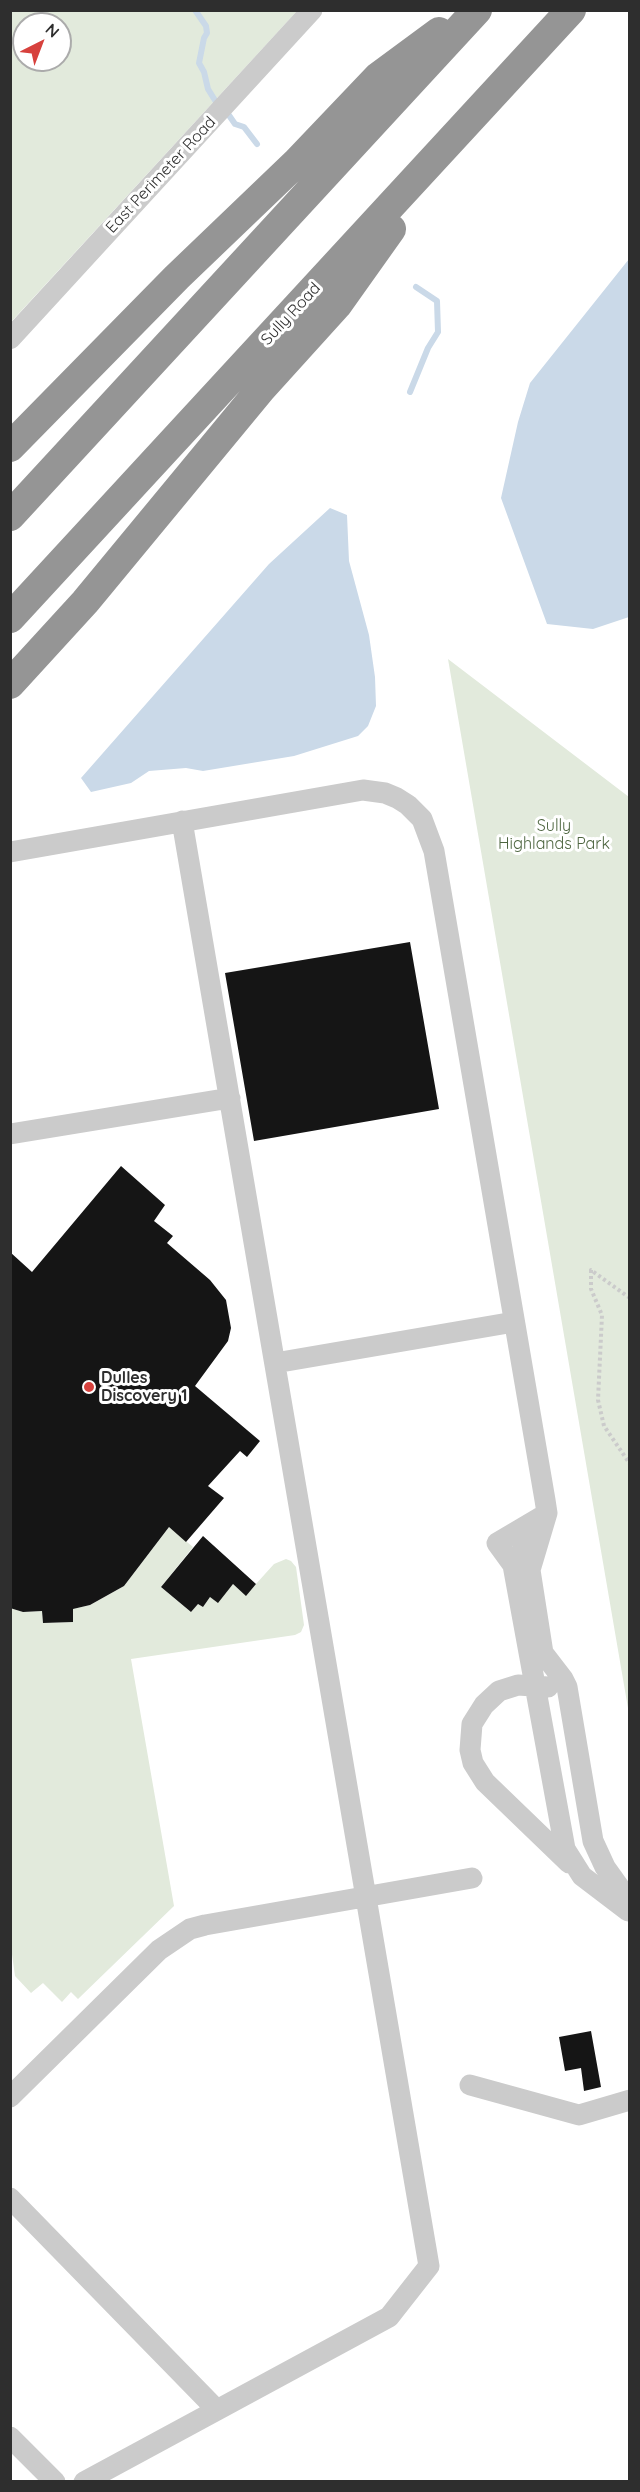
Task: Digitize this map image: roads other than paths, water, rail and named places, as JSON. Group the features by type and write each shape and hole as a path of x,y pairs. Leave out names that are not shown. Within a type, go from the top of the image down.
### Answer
{"highway":[{"path":"10,447 169,284 297,162 378,77 468,10"},
{"path":"10,516 477,10"},
{"name":"Sully Road","path":"10,618 571,10"},
{"path":"10,684 85,602 261,389 337,305 466,125"}],"lane":[{"name":"East Perimeter Road","path":"10,339 312,10"},
{"path":"10,852 363,790 385,793 397,798 422,819 434,851 547,1513 531,1570 543,1653 567,1687 593,1841 605,1867 630,1902"},
{"path":"84,2481 389,2317 429,2266 182,820"},
{"path":"10,1134 230,1098"},
{"path":"275,1363 514,1322"},
{"path":"547,1513 513,1564 565,1849 582,1876"},
{"path":"567,1687 507,1688 491,1698 478,1712 472,1724 470,1750 473,1763 484,1782 582,1876 630,1913"},
{"path":"560,1823 590,1820"},
{"path":"10,2097 159,1950 180,1934 205,1925 472,1878"},
{"path":"470,2085 579,2115 630,2100"},
{"path":"10,2198 216,2409"},
{"path":"10,2437 55,2481"}],"water":[{"path":"629,259 629,617 593,629 547,624 501,498 518,422 530,383"},
{"path":"330,508 347,515 349,561 369,635 375,677 376,706 368,726 358,736 294,756 203,771 186,768 149,771 131,783 91,792 81,778 269,564"}],"waterway":[{"path":"195,10 206,26 207,33 199,63 208,89 216,102"},
{"path":"226,111 235,124 244,127 257,144"},
{"path":"410,392 428,348 438,332 437,301 416,287"}],"place":[{"name":"Dulles Discovery 1","path":"89,1387"}],"park label":[{"name":"Sully Highlands Park","path":"554,835"}]}
